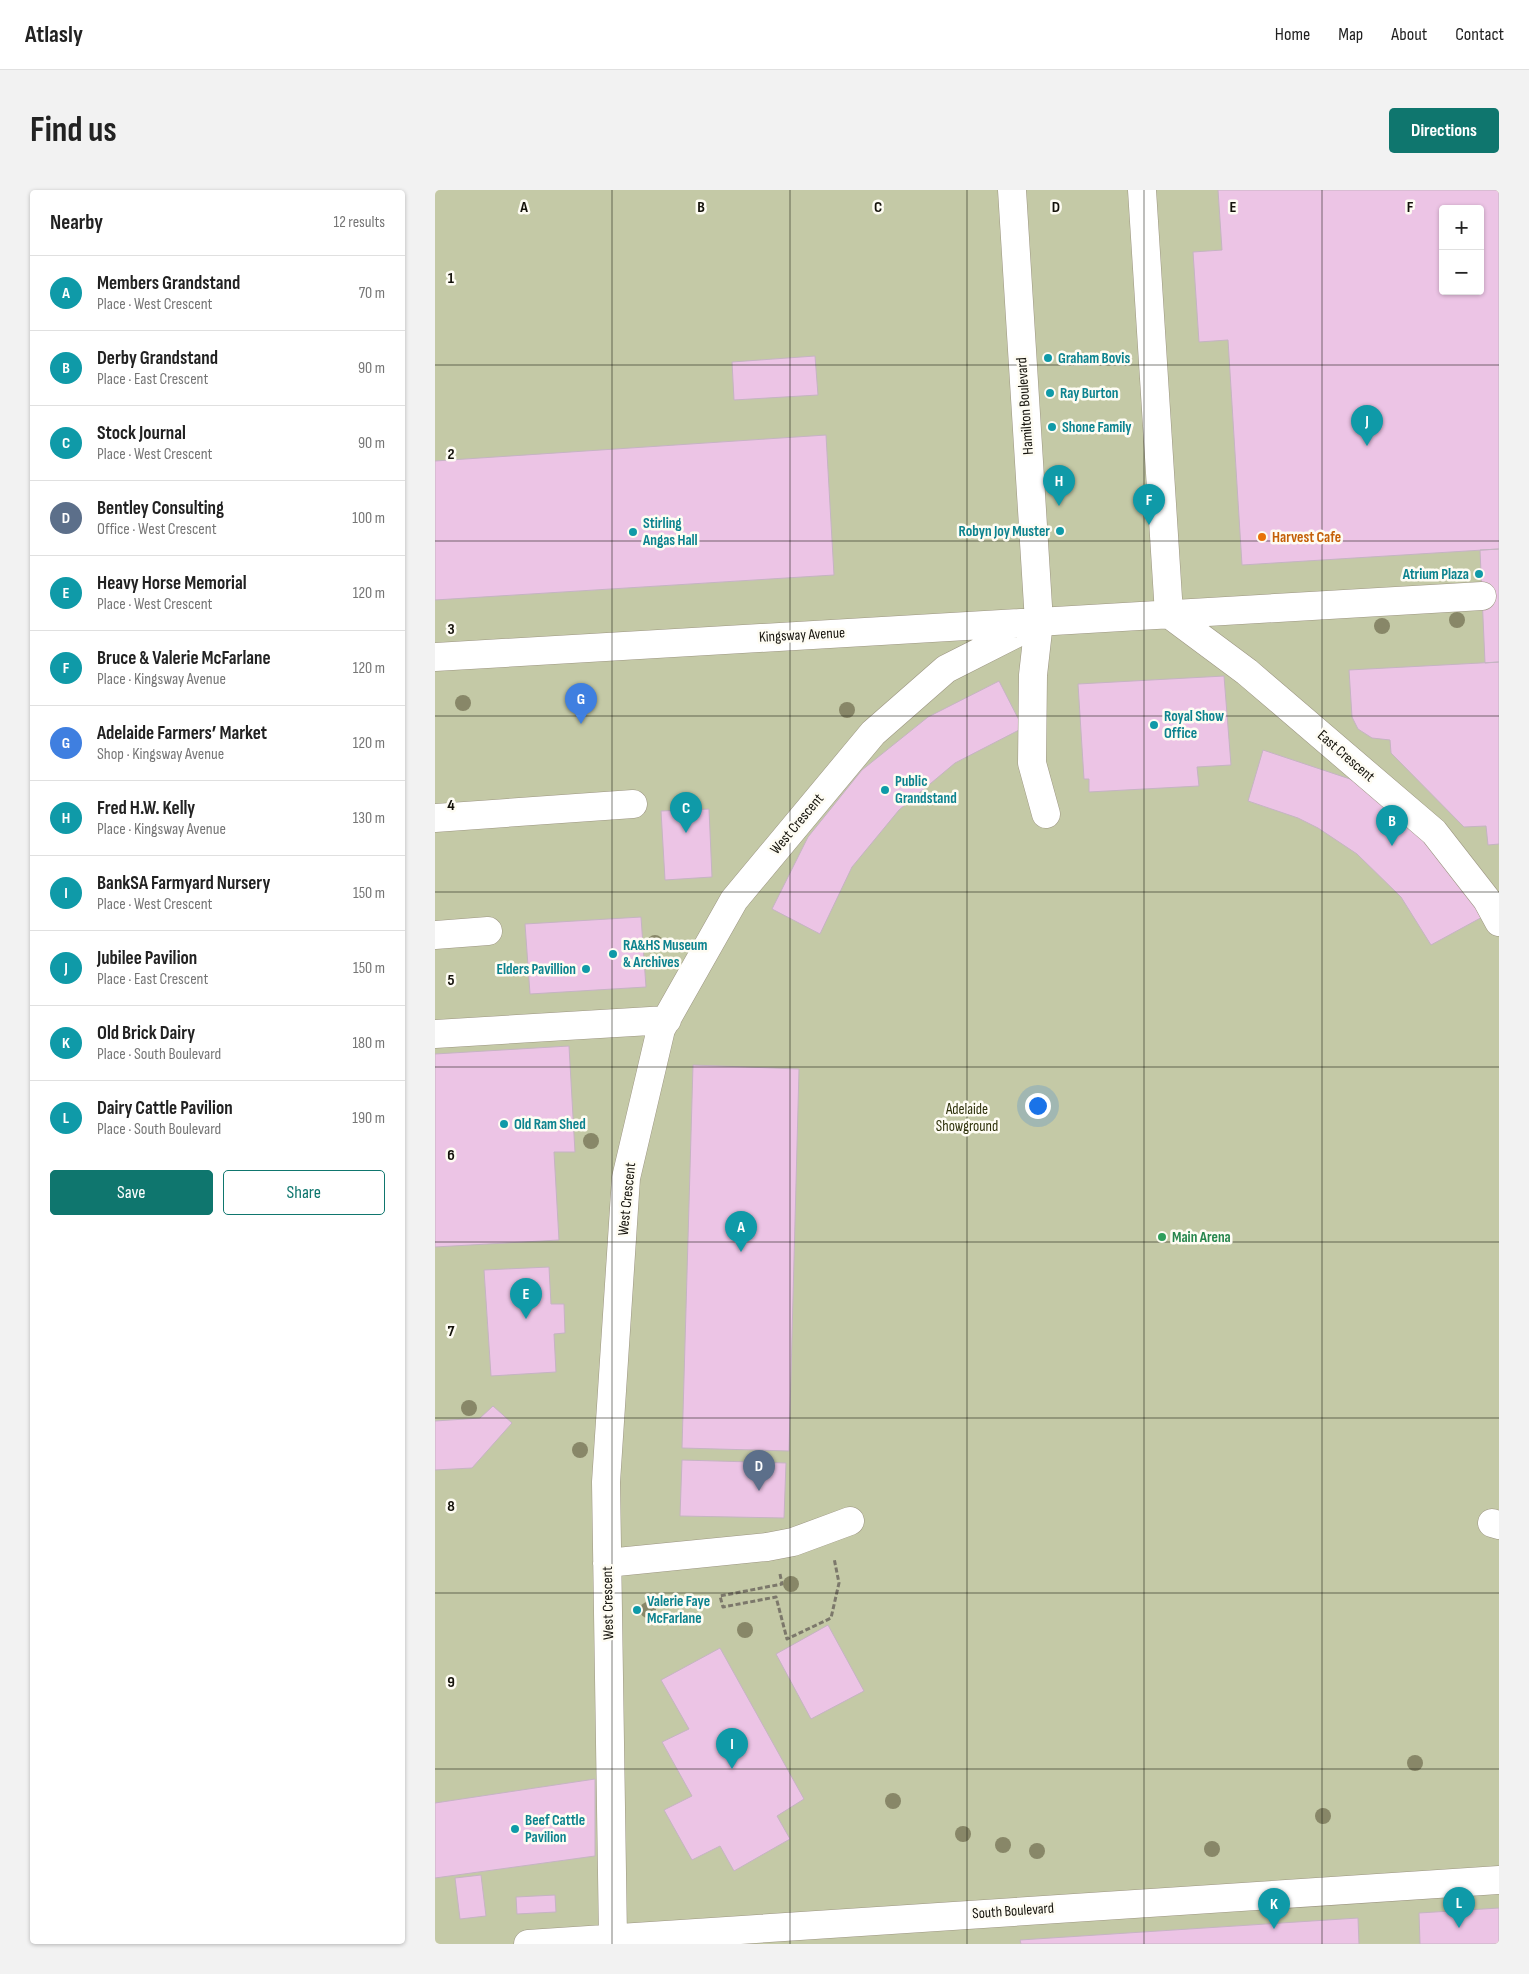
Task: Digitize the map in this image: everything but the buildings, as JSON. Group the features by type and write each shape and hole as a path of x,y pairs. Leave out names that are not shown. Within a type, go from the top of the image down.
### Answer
{"street":[{"name":"Hamilton Boulevard","path":"1012,190 1039,622 1033,675 1032,763 1046,814"},
{"path":"1142,190 1169,614"},
{"name":"Kingsway Avenue","path":"435,657 1482,596"},
{"name":"East Crescent","path":"1169,614 1247,672 1434,832 1487,900 1499,922"},
{"name":"West Crescent","path":"613,1938 606,1482 626,1178 661,1029 734,900 873,733 946,669 1039,622"},
{"path":"435,818 633,804"},
{"path":"435,935 488,931"},
{"path":"435,1034 667,1020"},
{"path":"607,1563 767,1547 793,1542 840,1525"},
{"name":"South Boulevard","path":"528,1944 1499,1880"}],"path":[{"path":"772,1576 779,1574 782,1584 721,1596 723,1607 776,1597 787,1639 831,1618 839,1583 840,1525"}],"green space":[{"name":"Adelaide Showground","path":"435,190 1499,190 1499,1944 435,1944"}],"place":[{"name":"Graham Bovis","path":"1048,358"},
{"name":"Ray Burton","path":"1050,393"},
{"name":"Shone Family","path":"1052,427"},
{"name":"Jubilee Pavilion","path":"1367,446"},
{"name":"Fred H.W. Kelly","path":"1059,506"},
{"name":"Bruce & Valerie McFarlane","path":"1149,525"},
{"name":"Robyn Joy Muster","path":"1060,531"},
{"name":"Stirling Angas Hall","path":"633,532"},
{"name":"Harvest Cafe","path":"1262,537"},
{"name":"Atrium Plaza","path":"1479,574"},
{"name":"Adelaide Farmers’ Market","path":"581,724"},
{"name":"Royal Show Office","path":"1154,725"},
{"name":"Public Grandstand","path":"885,790"},
{"name":"Stock Journal","path":"686,833"},
{"name":"Derby Grandstand","path":"1392,846"},
{"name":"RA&HS Museum & Archives","path":"613,954"},
{"name":"Elders Pavillion","path":"586,969"},
{"name":"Old Ram Shed","path":"504,1124"},
{"name":"Main Arena","path":"1162,1237"},
{"name":"Members Grandstand","path":"741,1252"},
{"name":"Heavy Horse Memorial","path":"526,1319"},
{"name":"Bentley Consulting","path":"759,1491"},
{"name":"Valerie Faye McFarlane","path":"637,1610"},
{"name":"BankSA Farmyard Nursery","path":"732,1769"},
{"name":"Beef Cattle Pavilion","path":"515,1829"},
{"name":"Dairy Cattle Pavilion","path":"1459,1928"},
{"name":"Old Brick Dairy","path":"1274,1929"}]}
